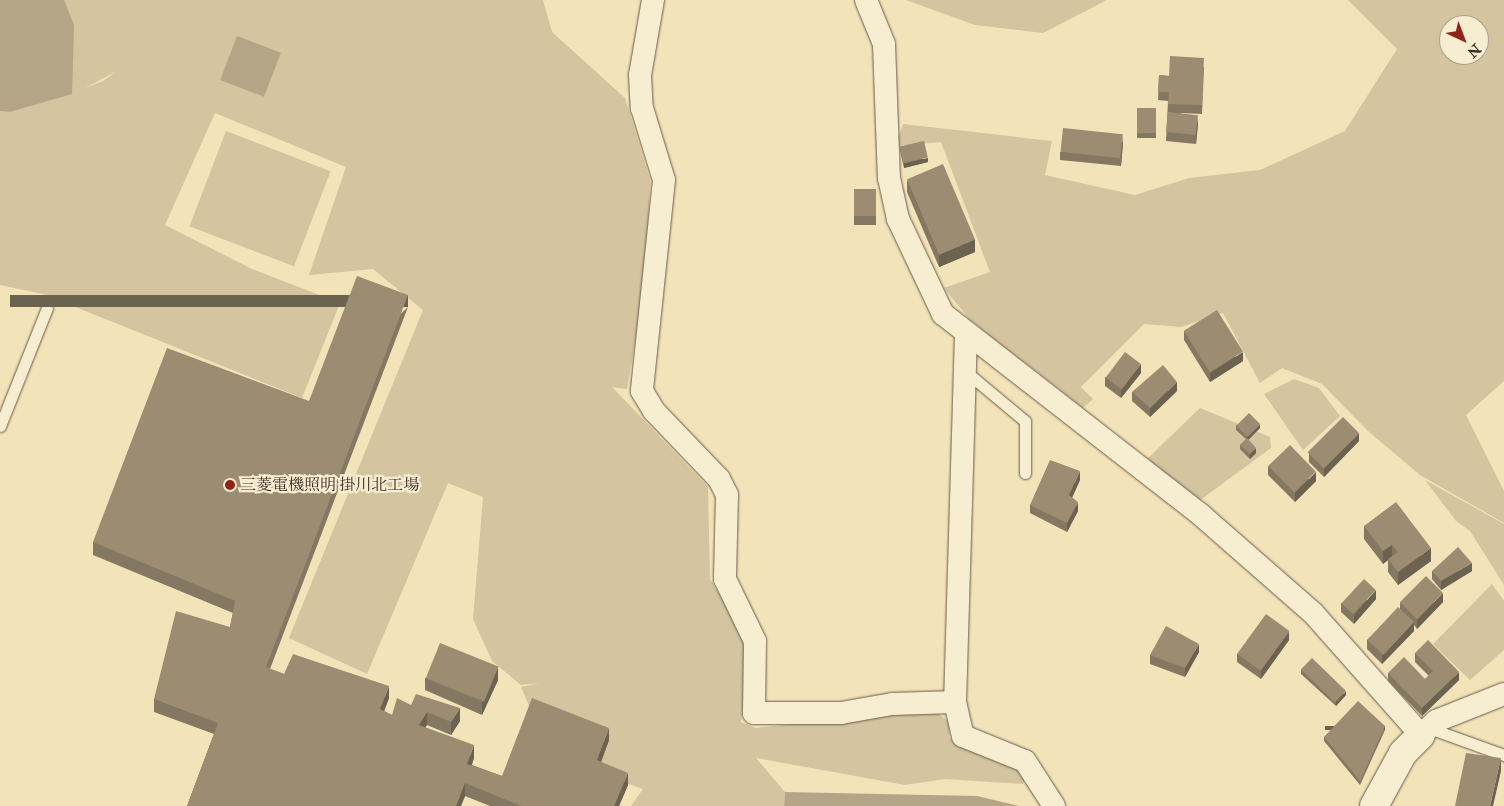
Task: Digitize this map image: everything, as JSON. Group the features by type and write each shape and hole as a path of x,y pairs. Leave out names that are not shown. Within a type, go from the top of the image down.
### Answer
{"street":[{"path":"653,0 640,75 642,108 664,180 642,391 654,411 719,479 727,495 725,579 756,641 754,713 841,713 892,704 955,702"},
{"path":"866,0 884,44 889,178 898,219 938,305 966,333 1201,516 1313,612 1425,731"},
{"path":"966,333 955,702 963,736 1025,761 1054,806"},
{"path":"1374,806 1403,754 1425,731 1504,694"}],"lane":[{"path":"0,426 46,308"},
{"path":"965,371 1025,421 1025,473"},
{"path":"1425,731 1504,755"}],"shaded area":[{"path":"0,0 64,0 74,25 72,94 10,112 0,111"},
{"path":"63,0 543,0 552,32 625,98 650,180 646,278 627,389 612,387 708,487 710,579 752,648 741,722 755,728 932,710 950,722 949,738 1027,772 1023,784 945,779 905,785 756,758 785,792 784,806 631,806 643,789 597,773 530,708 521,687 540,683 521,685 492,661 473,619 483,497 448,483 367,674 289,638 423,310 373,269 309,275 346,167 215,113 165,225 252,269 340,303 302,398 43,294 0,285 0,111 10,112 72,93","holes":["148,49 103,81 85,88 117,71"]},
{"path":"906,0 1107,0 1043,33 975,25"},
{"path":"1348,0 1504,0 1504,381 1466,415 1504,491 1504,523 1420,475 1368,431 1322,384 1282,368 1260,383 1223,313 1181,327 1144,324 1081,387 1093,399 1083,408 970,320 944,288 990,272 941,142 896,146 903,124 1052,141 1045,175 1135,195 1189,178 1260,170 1345,131 1397,49"},
{"path":"237,36 281,53 264,97 220,80"},
{"path":"226,131 331,171 294,266 189,226"},
{"path":"1294,379 1319,388 1340,416 1303,450 1264,394"},
{"path":"1200,408 1270,437 1271,448 1199,501 1145,461"},
{"path":"1425,480 1504,524 1504,585 1470,531 1456,521"},
{"path":"1492,584 1504,601 1504,650 1470,680 1433,644"},
{"path":"785,792 977,796 1019,806 784,806"}],"building":[{"path":"1170,56 1204,58 1202,105 1168,104 1169,92 1158,92 1159,75 1169,76"},
{"path":"1137,108 1156,108 1156,133 1137,133"},
{"path":"1168,112 1198,115 1196,135 1166,132"},
{"path":"1063,128 1123,134 1120,158 1060,152"},
{"path":"924,141 928,158 903,163 900,147"},
{"path":"943,164 975,239 939,255 907,179"},
{"path":"854,189 876,189 876,216 854,216"},
{"name":"三菱電機照明 掛川北工場","path":"357,276 408,295 266,667 284,674 293,654 389,686 380,709 392,715 397,698 411,705 416,694 460,708 451,722 427,712 419,725 474,745 467,764 502,776 532,698 609,728 597,760 628,773 614,806 521,806 465,783 456,806 187,806 218,723 154,699 176,611 230,627 235,601 93,542 167,348 309,401"},
{"path":"1217,310 1243,352 1210,372 1184,331"},
{"path":"1125,352 1141,364 1122,390 1106,378"},
{"path":"1163,365 1177,382 1150,408 1132,392"},
{"path":"1249,413 1260,424 1248,437 1236,426"},
{"path":"1343,417 1359,433 1324,469 1308,452"},
{"path":"1247,438 1256,448 1250,454 1240,445"},
{"path":"1290,445 1316,472 1294,492 1268,466"},
{"path":"1050,460 1080,471 1069,495 1078,502 1067,523 1030,505"},
{"path":"1396,502 1431,548 1398,572 1388,559 1398,552 1392,545 1383,551 1364,526"},
{"path":"1458,547 1472,563 1441,581 1432,571"},
{"path":"1426,576 1443,593 1417,619 1400,602"},
{"path":"1364,579 1376,590 1353,614 1341,603"},
{"path":"1398,607 1414,622 1383,655 1367,640"},
{"path":"1266,614 1289,631 1261,671 1237,654"},
{"path":"1166,626 1199,644 1185,668 1150,655"},
{"path":"1428,640 1459,672 1422,708 1388,673 1404,657 1425,679 1433,671 1415,653"},
{"path":"440,643 498,667 484,702 426,678"},
{"path":"1312,658 1346,691 1335,702 1301,670"},
{"path":"1358,701 1385,726 1360,781 1324,737"},
{"path":"1466,753 1501,758 1490,806 1455,806"}],"place":[{"name":"三菱電機照明 掛川北工場","path":"230,485"}]}
